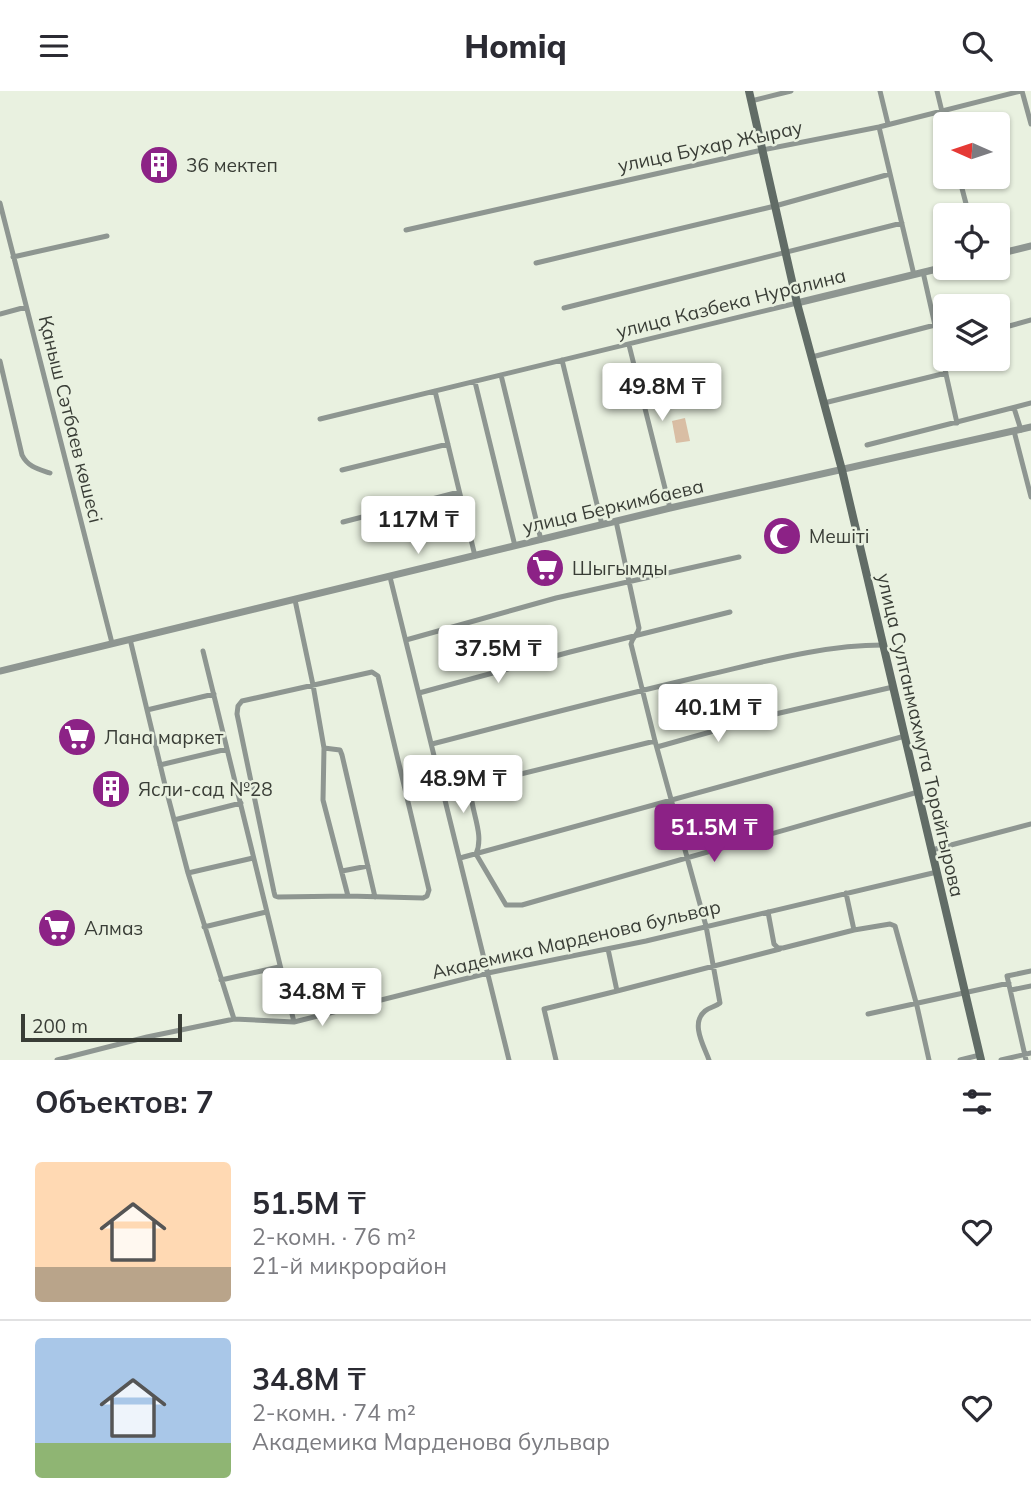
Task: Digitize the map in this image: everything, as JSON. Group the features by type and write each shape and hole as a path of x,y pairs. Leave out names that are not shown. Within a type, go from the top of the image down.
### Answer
{"main road":[{"name":"улица Султанмахмута Торайгырова","path":"749,91 797,303 842,470 981,1058"}],"street":[{"path":"751,101 791,91"},
{"path":"880,91 888,124"},
{"path":"937,91 942,111"},
{"path":"1021,91 1031,124"},
{"name":"улица Бухар Жырау","path":"406,230 762,150 879,127 996,94 1021,91"},
{"path":"879,127 902,223 933,319"},
{"path":"536,263 775,206 890,174"},
{"name":"Қаныш Сәтбаев көшесі","path":"0,203 112,643"},
{"path":"564,308 902,223"},
{"path":"13,257 107,236"},
{"path":"1010,251 1031,246"},
{"name":"улица Казбека Нуралина","path":"320,419 933,270"},
{"path":"0,314 26,307"},
{"path":"1010,326 1031,320"},
{"path":"811,357 933,326"},
{"path":"629,345 670,508"},
{"path":"562,360 602,524"},
{"path":"0,361 22,455 31,467 50,473"},
{"path":"824,403 946,373 957,423"},
{"path":"501,375 541,540"},
{"path":"475,381 515,546"},
{"path":"435,391 475,556"},
{"path":"867,445 1031,403"},
{"path":"1014,408 1031,496"},
{"name":"улица Беркимбаева","path":"0,671 602,524 1031,427"},
{"path":"342,470 448,444"},
{"path":"342,522 459,492"},
{"path":"616,521 639,625 631,644 706,926 720,1003 701,1015 698,1029 709,1060"},
{"path":"406,640 556,598 739,557"},
{"path":"390,577 509,1060"},
{"path":"295,600 324,748 323,800 348,896"},
{"path":"419,693 730,612"},
{"path":"130,639 188,873 234,1019"},
{"path":"432,744 643,690 834,647 883,645"},
{"path":"203,652 293,1022"},
{"path":"372,672 378,676 429,890 427,896 275,895 237,714 238,706 242,701 313,685 372,672"},
{"path":"476,854 479,847 471,790 476,785 894,687"},
{"path":"147,710 214,694"},
{"path":"460,859 905,736"},
{"path":"324,748 340,750 342,755 375,897"},
{"path":"160,765 227,749"},
{"path":"476,854 506,905 522,905 918,792"},
{"path":"174,820 241,803"},
{"path":"932,850 1031,824"},
{"path":"188,873 253,858"},
{"path":"342,871 368,866"},
{"name":"Академика Марденова бульвар","path":"57,1060 234,1019 293,1022 488,973 608,949 937,872"},
{"path":"846,893 854,930"},
{"path":"204,927 266,912"},
{"path":"768,912 774,944 783,948"},
{"path":"556,1060 544,1009 890,923 895,926 929,1060"},
{"path":"608,949 617,991"},
{"path":"221,980 279,967"},
{"path":"1001,1060 1027,1056 1007,976 1031,971"},
{"path":"868,1014 966,994 1031,986"},
{"path":"960,1060 981,1058"}],"shaded area":[{"path":"685,418 690,441 676,443 672,421"}],"place":[{"name":"36 мектеп","path":"159,165"},
{"name":"Мешіті","path":"782,536"},
{"name":"Шыгымды","path":"545,568"},
{"name":"Лана маркет","path":"77,737"},
{"name":"Ясли-сад №28","path":"111,789"},
{"name":"Алмаз","path":"57,928"}]}
